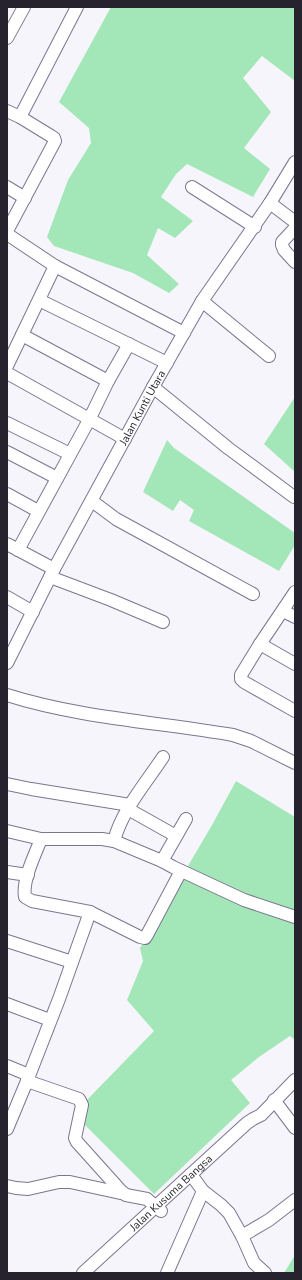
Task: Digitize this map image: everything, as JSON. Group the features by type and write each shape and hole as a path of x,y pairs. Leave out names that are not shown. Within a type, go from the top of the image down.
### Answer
{"street":[{"path":"7,38 24,7"},
{"path":"20,117 77,7"},
{"path":"7,111 20,117 51,136 55,141 7,232 56,266 184,333"},
{"name":"Jalan Kunti Utara","path":"9,655 153,387 184,333 202,302 255,227 295,162"},
{"path":"7,187 25,198"},
{"path":"192,188 255,227"},
{"path":"270,203 295,222"},
{"path":"295,228 282,242 282,246 295,262"},
{"path":"7,366 56,266"},
{"path":"39,300 167,363"},
{"path":"202,302 269,356"},
{"path":"22,335 108,381"},
{"path":"18,550 129,344"},
{"path":"7,374 125,439"},
{"path":"153,387 228,448 294,497"},
{"path":"7,423 70,454"},
{"path":"7,452 57,478"},
{"path":"7,494 38,511"},
{"path":"92,501 116,519 253,594"},
{"path":"7,544 52,573 163,622"},
{"path":"295,592 260,644 241,676 241,679 244,682 295,711"},
{"path":"7,598 33,612"},
{"path":"283,611 295,617"},
{"path":"260,644 295,664"},
{"path":"7,694 24,700 93,714 232,735 251,741 295,763"},
{"path":"114,841 116,833 129,807 163,757"},
{"path":"7,784 129,807 176,836"},
{"path":"162,861 186,819"},
{"path":"7,831 41,839 102,839 114,841 162,861 244,900 295,917"},
{"path":"41,839 28,875 24,895 27,899 90,912 140,937 145,938 148,935 181,871"},
{"path":"7,872 28,875"},
{"path":"7,1128 28,1078 90,912"},
{"path":"7,941 72,962"},
{"path":"7,1004 50,1020"},
{"path":"7,1066 28,1078 81,1101 82,1106 76,1140 126,1195"},
{"name":"Jalan Kusuma Bangsa","path":"83,1273 193,1177 253,1129 258,1123 261,1115 295,1080"},
{"path":"274,1100 295,1128"},
{"path":"193,1177 202,1191 229,1213 242,1236 254,1263 266,1273"},
{"path":"7,1186 28,1188 59,1182 70,1182 147,1199 158,1209"},
{"path":"167,1273 202,1191"},
{"path":"242,1236 269,1220 295,1200"},
{"name":"Jalan Kusuma Bangsa","path":"94,1273 158,1209"}],"green space":[{"path":"111,7 295,7 295,81 262,56 243,78 271,112 244,148 270,169 253,197 187,164 176,174 161,197 193,221 175,238 158,228 147,255 179,284 169,293 133,273 54,246 47,237 68,180 91,143 89,128 59,102"},
{"path":"295,397 295,472 264,444"},
{"path":"167,440 174,448 295,533 295,545 279,571 189,521 194,510 180,500 173,511 143,492"},
{"path":"236,781 295,817 295,1040 290,1036 259,1057 231,1080 250,1103 154,1194 82,1122 83,1104 154,1031 127,1000 143,961 140,948"},
{"path":"295,1255 295,1273 284,1273"}]}
